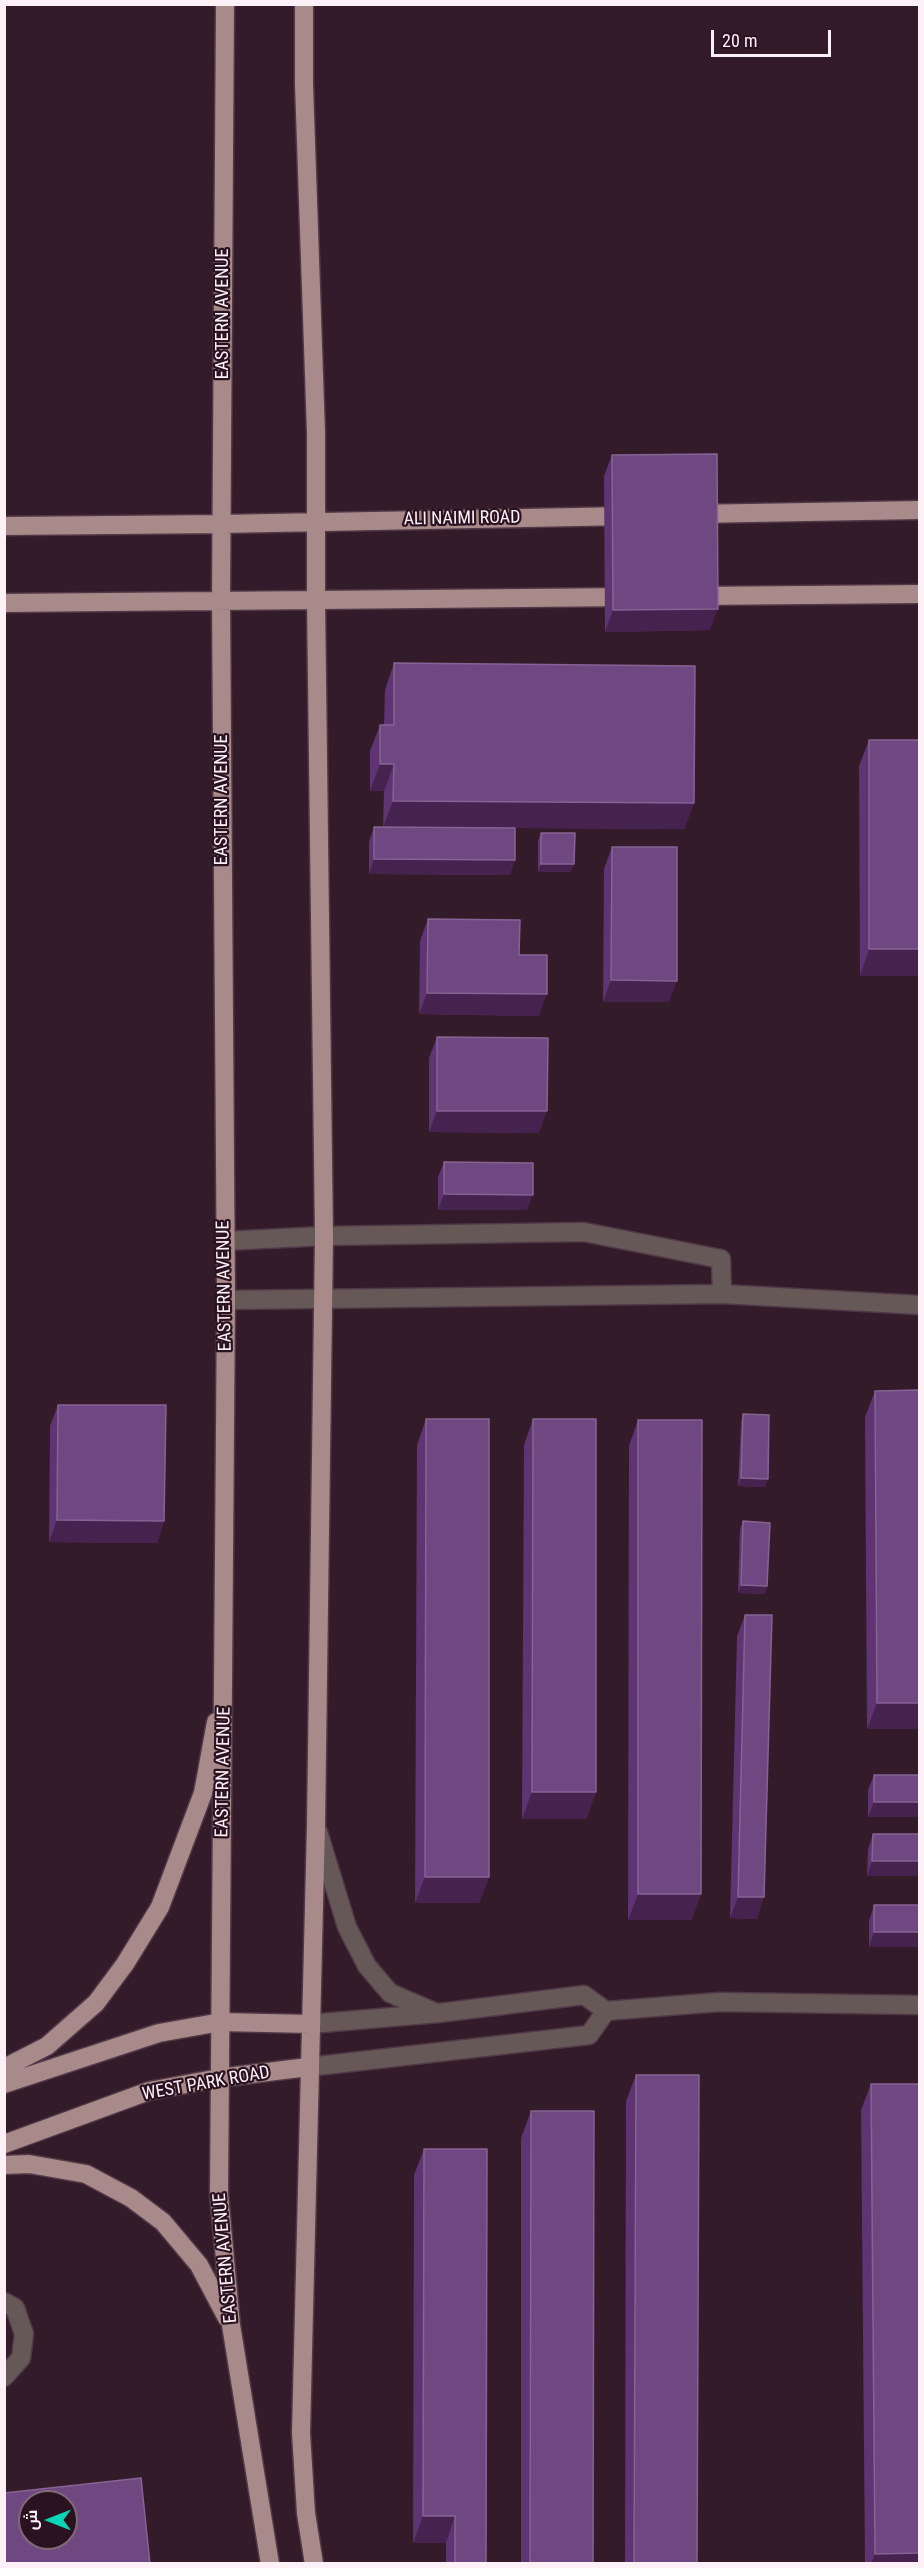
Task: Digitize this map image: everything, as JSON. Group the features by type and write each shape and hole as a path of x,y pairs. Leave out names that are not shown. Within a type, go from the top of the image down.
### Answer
{"main road":[{"name":"EASTERN AVENUE","path":"225,4 221,524 226,1300 225,1673 219,2194 231,2325 270,2564"},
{"path":"304,4 304,84 316,433 315,522 324,1236 316,1825 308,2067 301,2433 306,2512 314,2562"},
{"path":"671,515 920,510"},
{"name":"ALI NAIMI ROAD","path":"4,526 647,515"},
{"path":"671,597 920,594"},
{"path":"4,603 221,599 647,597"},
{"path":"4,2068 47,2046 96,2003 125,1964 160,1907 203,1793 225,1673"},
{"path":"4,2084 159,2033 221,2022 310,2024"},
{"name":"WEST PARK ROAD","path":"4,2144 148,2091 219,2078 308,2067"},
{"path":"4,2165 29,2163 86,2174 131,2198 163,2222 199,2265 231,2325"}],"lane":[{"path":"225,1240 584,1232 721,1259 722,1294"},
{"path":"226,1300 722,1294 920,1305"},
{"path":"316,1825 346,1927 367,1966 390,1994 439,2013"},
{"path":"310,2024 439,2013 584,1995 606,2011 719,2002 920,2005"},
{"path":"308,2067 589,2035 606,2011"},
{"path":"4,2302 15,2308 24,2334 21,2358 4,2377"}],"building":[{"path":"717,454 718,609 613,610 612,455"},
{"path":"394,663 695,666 694,803 393,801 394,764 380,764 380,725 394,725"},
{"path":"869,740 920,740 920,949 869,949"},
{"path":"374,827 515,828 515,860 374,859"},
{"path":"541,833 575,833 574,864 541,864"},
{"path":"612,847 677,847 677,981 611,980"},
{"path":"428,919 520,920 519,955 547,955 547,994 427,993"},
{"path":"437,1037 548,1038 547,1111 437,1111"},
{"path":"444,1162 533,1163 533,1195 444,1194"},
{"path":"920,1390 920,1703 877,1703 875,1391"},
{"path":"58,1405 166,1405 164,1521 57,1520"},
{"path":"743,1414 769,1415 768,1479 741,1478"},
{"path":"426,1419 489,1419 489,1877 425,1877"},
{"path":"533,1419 596,1419 596,1792 532,1792"},
{"path":"638,1420 702,1420 701,1894 638,1894"},
{"path":"743,1521 770,1523 767,1586 741,1585"},
{"path":"745,1615 772,1615 764,1897 738,1897"},
{"path":"874,1775 920,1775 920,1802 874,1802"},
{"path":"873,1834 920,1834 920,1861 872,1861"},
{"path":"874,1905 920,1905 920,1932 874,1932"},
{"path":"636,2075 699,2075 697,2564 634,2564"},
{"path":"871,2084 920,2084 920,2553 875,2554"},
{"path":"531,2111 594,2111 593,2564 530,2564"},
{"path":"424,2149 487,2149 486,2564 455,2564 455,2516 423,2516"},
{"path":"141,2478 150,2564 4,2564 4,2493 18,2491 18,2550 78,2550 78,2490 31,2490"}]}
